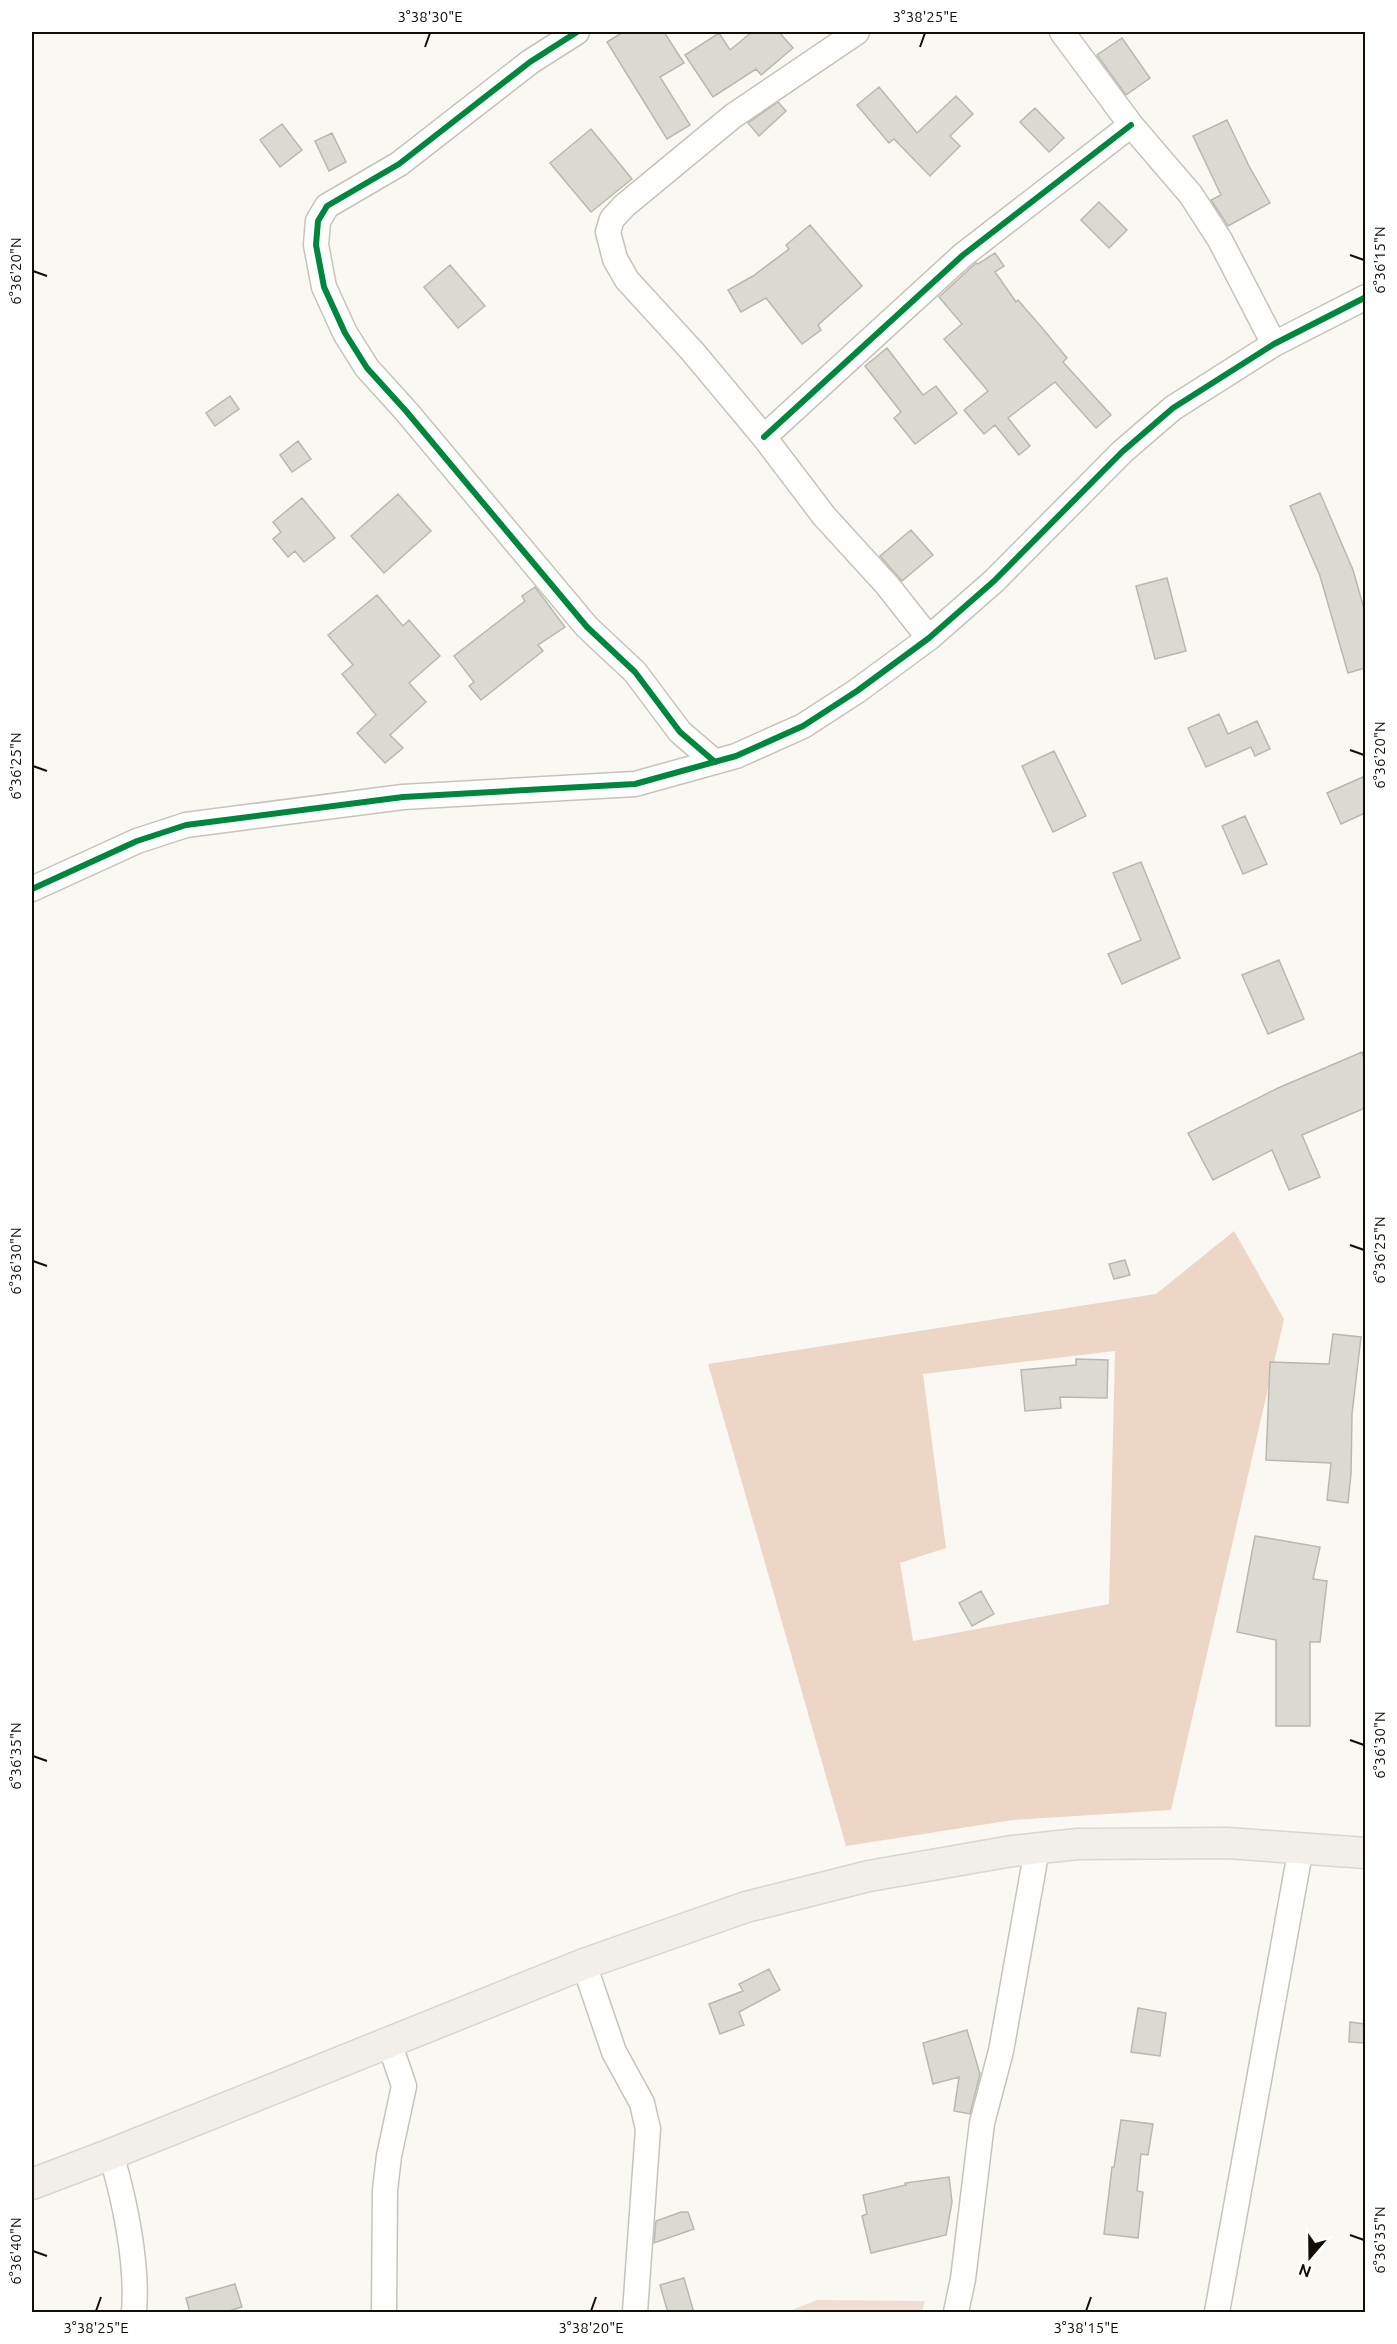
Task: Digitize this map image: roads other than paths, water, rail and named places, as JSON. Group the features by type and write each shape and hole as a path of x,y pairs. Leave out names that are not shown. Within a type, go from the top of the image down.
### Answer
{"main road":[{"path":"32,2184 584,1964 747,1907 869,1876 1012,1851 1078,1844 1215,1843 1365,1852"}],"street":[{"path":"577,32 530,62 399,164 327,206 318,221 316,244 324,287 345,333 367,368 406,411 587,627 635,672 680,732 715,762"},
{"path":"857,32 733,116 624,206 612,219 608,232 615,259 627,280 693,351 764,437 824,516 887,585 929,638"},
{"path":"1062,32 1131,125 1191,195 1220,240 1274,344"},
{"path":"764,437 963,255 1131,125"},
{"path":"32,889 137,841 186,825 403,797 635,784 736,756 803,726 857,692 929,638 994,581 1139,438 1173,408 1274,344 1365,297"},
{"path":"1217,2313 1300,1848"},
{"path":"956,2313 963,2279 982,2123 1001,2051 1037,1849"},
{"path":"584,1964 614,2052 642,2103 648,2129 635,2313"},
{"path":"384,2313 385,2190 389,2156 404,2086 389,2042"},
{"path":"111,2154 121,2187 123,2209 131,2240 134,2313"}]}
